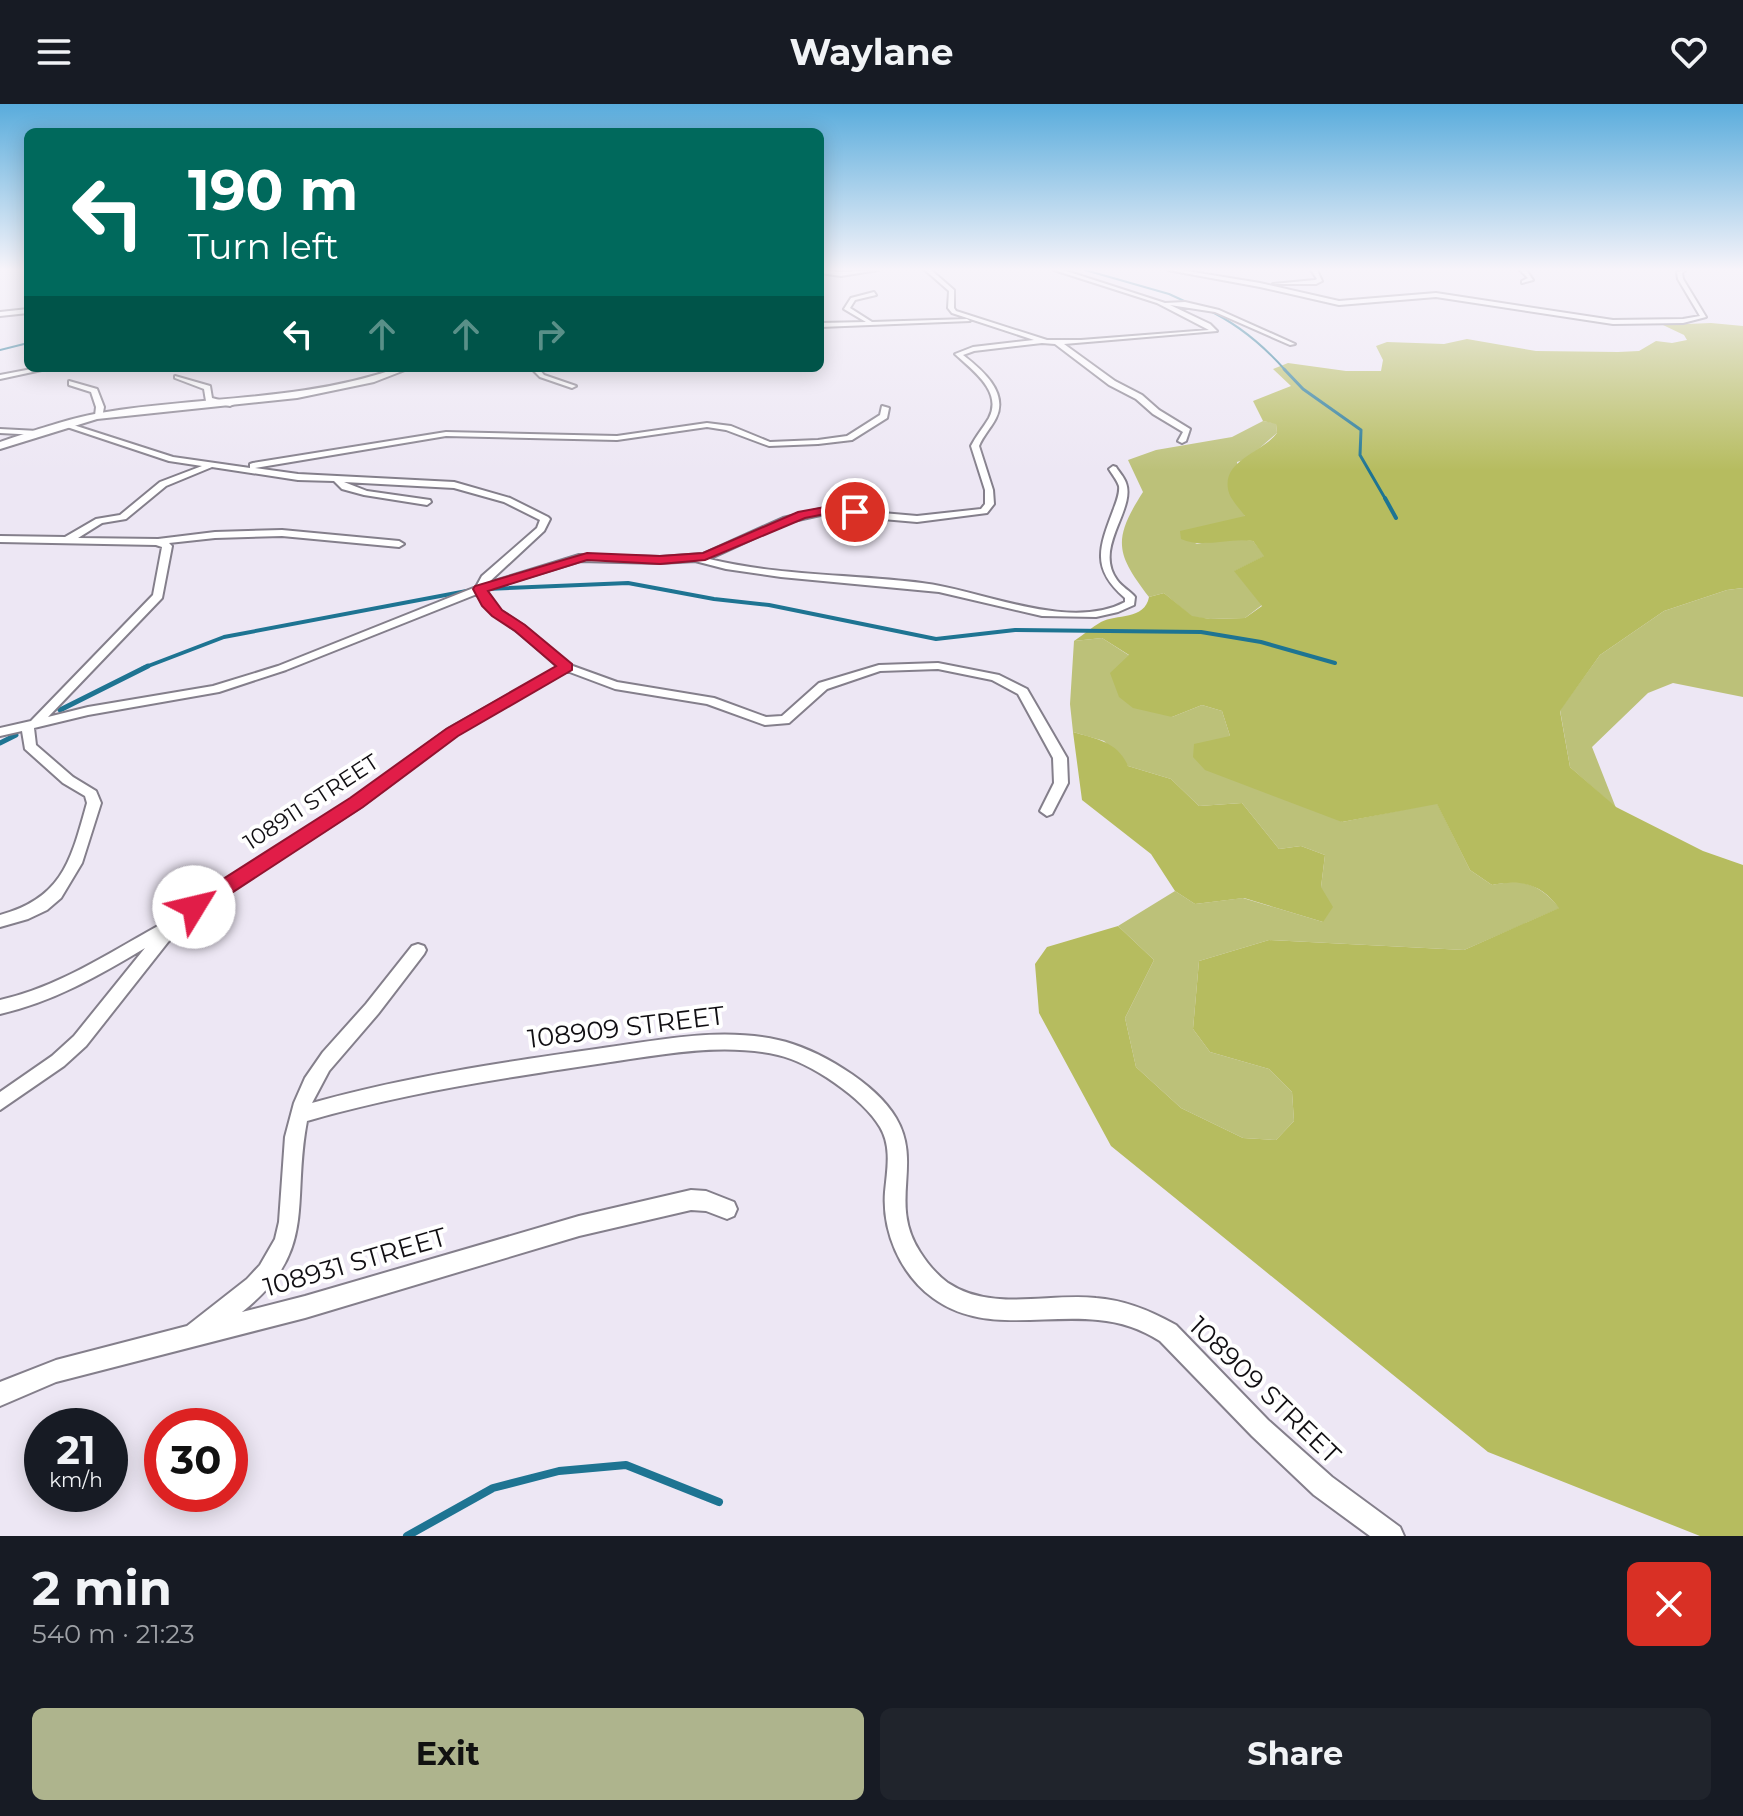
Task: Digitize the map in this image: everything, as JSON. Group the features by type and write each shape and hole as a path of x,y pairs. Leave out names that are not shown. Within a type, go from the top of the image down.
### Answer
{"street":[{"path":"1028,337 1042,341"},
{"path":"697,558 812,513 837,511 917,519 984,511 990,504 989,490 975,446 995,414 995,398 973,365 958,354 973,349 1042,341 1161,337"},
{"path":"1277,337 1292,344"},
{"path":"1056,342 1112,383 1139,397 1156,412 1187,431 1182,441"},
{"path":"0,377 27,372"},
{"path":"0,446 99,416 230,404 335,390 393,372"},
{"path":"538,372 572,386"},
{"path":"177,377 207,388 209,399 230,404"},
{"path":"72,383 94,391 100,407 99,416"},
{"path":"240,468 446,434 617,438 716,425 769,444 818,442 855,435 884,416 885,408"},
{"path":"67,424 164,456 213,465 287,476 454,485 483,491 540,515 544,522 535,537 486,578 480,589"},
{"path":"0,431 38,433"},
{"path":"67,540 99,521 123,517 163,484 213,465"},
{"path":"0,732 215,689 282,668 480,589 587,557 697,558 754,572 922,585 1041,613 1070,615 1122,608 1130,603 1130,597 1111,579 1106,555 1107,538 1124,488 1113,469"},
{"path":"340,478 339,484 357,491 427,502"},
{"path":"0,539 158,542 215,535 282,533 399,544"},
{"path":"0,921 27,914 55,896 76,865 94,803 91,794 68,780 30,746 31,724 158,596 168,554 167,546 158,542"},
{"path":"480,589 497,613 566,667 615,685 710,701 772,722 791,716 823,686 865,671 938,666 979,672 1023,692 1053,742 1062,769 1061,783 1047,811"},
{"name":"108911 STREET","path":"0,1102 58,1061 80,1041 175,924 242,874 401,772 452,732 566,667"},
{"path":"0,1013 64,985 175,924"},
{"path":"178,1341 240,1300 261,1281 289,1226 290,1162 299,1115 312,1083 334,1051 418,950"},
{"path":"0,1007 25,1001"},
{"name":"108909 STREET","path":"299,1115 458,1076 620,1053 735,1041 786,1049 827,1071 870,1100 882,1112 891,1126 895,1143 893,1219 898,1235 925,1275 945,1293 964,1302 996,1309 1091,1308 1139,1317 1153,1324 1168,1333 1260,1428 1323,1486 1391,1536"},
{"name":"108931 STREET","path":"0,1394 56,1371 178,1341 669,1203 706,1201 727,1209"}],"green space":[{"path":"1685,337 1743,337 1743,588 1727,590 1664,611 1600,655 1560,711 1570,767 1616,807 1703,851 1743,865 1743,1536 1700,1536 1488,1452 1111,1146 1039,1013 1035,964 1047,947 1118,926 1154,960 1125,1018 1136,1067 1181,1108 1243,1138 1276,1140 1294,1121 1292,1092 1269,1069 1210,1052 1193,1029 1199,961 1269,940 1464,950 1559,908 1545,893 1530,885 1492,885 1470,870 1437,804 1342,822 1205,770 1193,757 1194,744 1230,736 1222,711 1202,705 1172,717 1133,708 1119,697 1110,673 1129,655 1102,638 1074,641 1101,622 1136,613 1149,597 1164,593 1192,616 1210,619 1245,618 1262,606 1234,571 1264,556 1253,541 1190,542 1181,539 1180,531 1245,516 1230,496 1228,479 1237,464 1277,433 1276,424 1263,421 1253,401 1291,386 1273,369 1288,363 1346,371 1381,371 1383,360 1376,346 1387,342 1444,344 1467,339 1536,351 1618,352 1639,351 1656,341 1672,343 1687,340"},
{"path":"1263,421 1276,423 1277,433 1247,459 1237,462 1245,517 1195,544 1235,538 1253,541 1265,556 1235,571 1262,605 1245,618 1210,619 1192,617 1164,593 1149,597 1130,569 1122,546 1126,522 1143,492 1128,460 1156,450 1232,437"},
{"path":"1743,588 1743,697 1673,683 1648,693 1592,747 1616,808 1570,767 1560,710 1600,655 1664,611 1727,590"},
{"path":"1102,638 1130,656 1172,717 1202,705 1222,711 1230,736 1342,822 1437,803 1470,870 1492,885 1513,882 1538,888 1560,908 1464,950 1269,940 1199,961 1193,1029 1210,1052 1269,1069 1292,1092 1294,1121 1276,1140 1243,1138 1181,1108 1136,1067 1125,1018 1154,960 1118,926 1175,891 1195,904 1243,898 1323,922 1321,887 1325,855 1301,846 1279,849 1242,803 1199,806 1171,779 1128,766 1104,741 1073,732 1070,704 1074,641"},
{"path":"1073,732 1113,747 1128,766 1171,779 1199,806 1242,803 1279,849 1301,846 1325,855 1321,887 1333,907 1323,922 1244,898 1195,904 1175,891 1151,854 1082,800"}],"waterway":[{"path":"1250,337 1284,369"},
{"path":"0,350 24,344"},
{"path":"1284,369 1303,389 1361,430 1360,455 1386,500"},
{"path":"1385,498 1396,518"},
{"path":"486,589 628,583 714,599 769,605 936,639 1015,630 1201,632 1261,642 1335,663"},
{"path":"147,666 224,637 472,590"},
{"path":"60,710 147,666"},
{"path":"143,668 147,666"},
{"path":"0,743 16,735"},
{"path":"407,1536 493,1488 559,1471 626,1465 719,1502"}],"route":[{"path":"194,907 357,803 452,732 566,667 497,613 480,589 579,558 603,556 660,560 705,557 802,515 825,511 855,512"}]}
